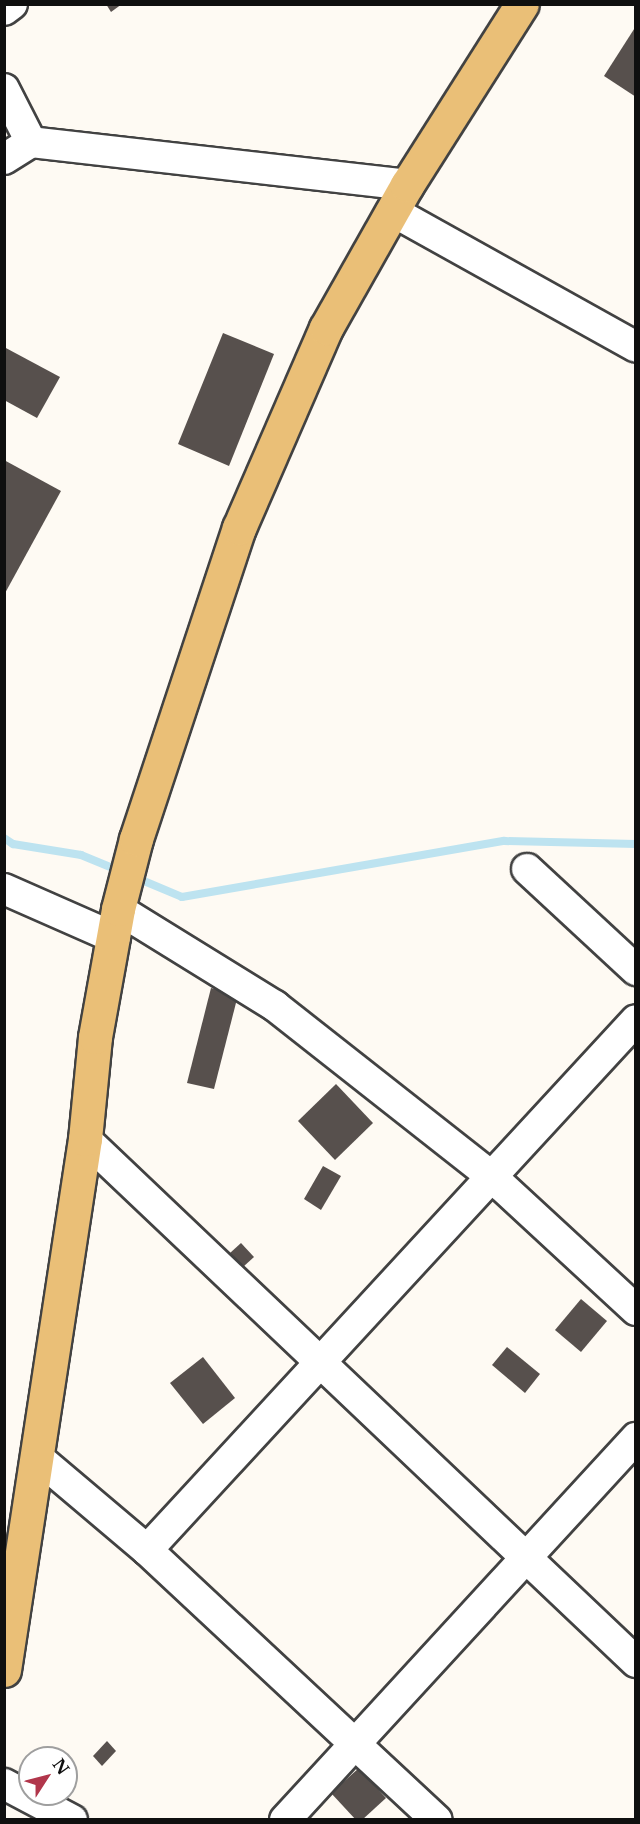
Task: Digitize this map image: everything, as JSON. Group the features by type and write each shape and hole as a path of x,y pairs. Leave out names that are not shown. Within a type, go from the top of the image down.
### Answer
{"main road":[{"path":"4,1670 10,1593 37,1457 85,1139 95,1037 119,911 136,839 239,528 326,328 400,198 522,4"}],"street":[{"path":"4,10 12,4"},
{"path":"4,88 31,142"},
{"path":"4,159 31,142 400,198 636,347"},
{"path":"527,869 636,970"},
{"path":"4,889 119,911 275,1006 492,1177 636,1310"},
{"path":"147,1550 636,1020"},
{"path":"85,1139 636,1662"},
{"path":"285,1820 636,1438"},
{"path":"37,1457 147,1550 437,1820"},
{"path":"4,1784 72,1820"}],"building":[{"path":"106,4 122,4 111,12"},
{"path":"636,26 636,97 604,76"},
{"path":"223,333 274,354 229,466 178,444"},
{"path":"4,347 60,377 37,418 4,400"},
{"path":"4,460 61,491 4,595"},
{"path":"211,988 238,995 214,1089 187,1083"},
{"path":"336,1084 373,1123 335,1160 298,1121"},
{"path":"323,1166 341,1176 321,1210 304,1199"},
{"path":"241,1243 254,1257 232,1277 219,1263"},
{"path":"581,1299 607,1321 581,1352 555,1330"},
{"path":"507,1347 540,1374 525,1393 492,1365"},
{"path":"203,1357 235,1398 203,1424 170,1383"},
{"path":"107,1741 116,1751 102,1766 93,1756"},
{"path":"359,1768 386,1798 362,1820 356,1820 331,1793"}],"waterway":[{"path":"4,838 13,844 81,855 120,871"},
{"path":"132,876 182,897 504,841 636,844"}]}
